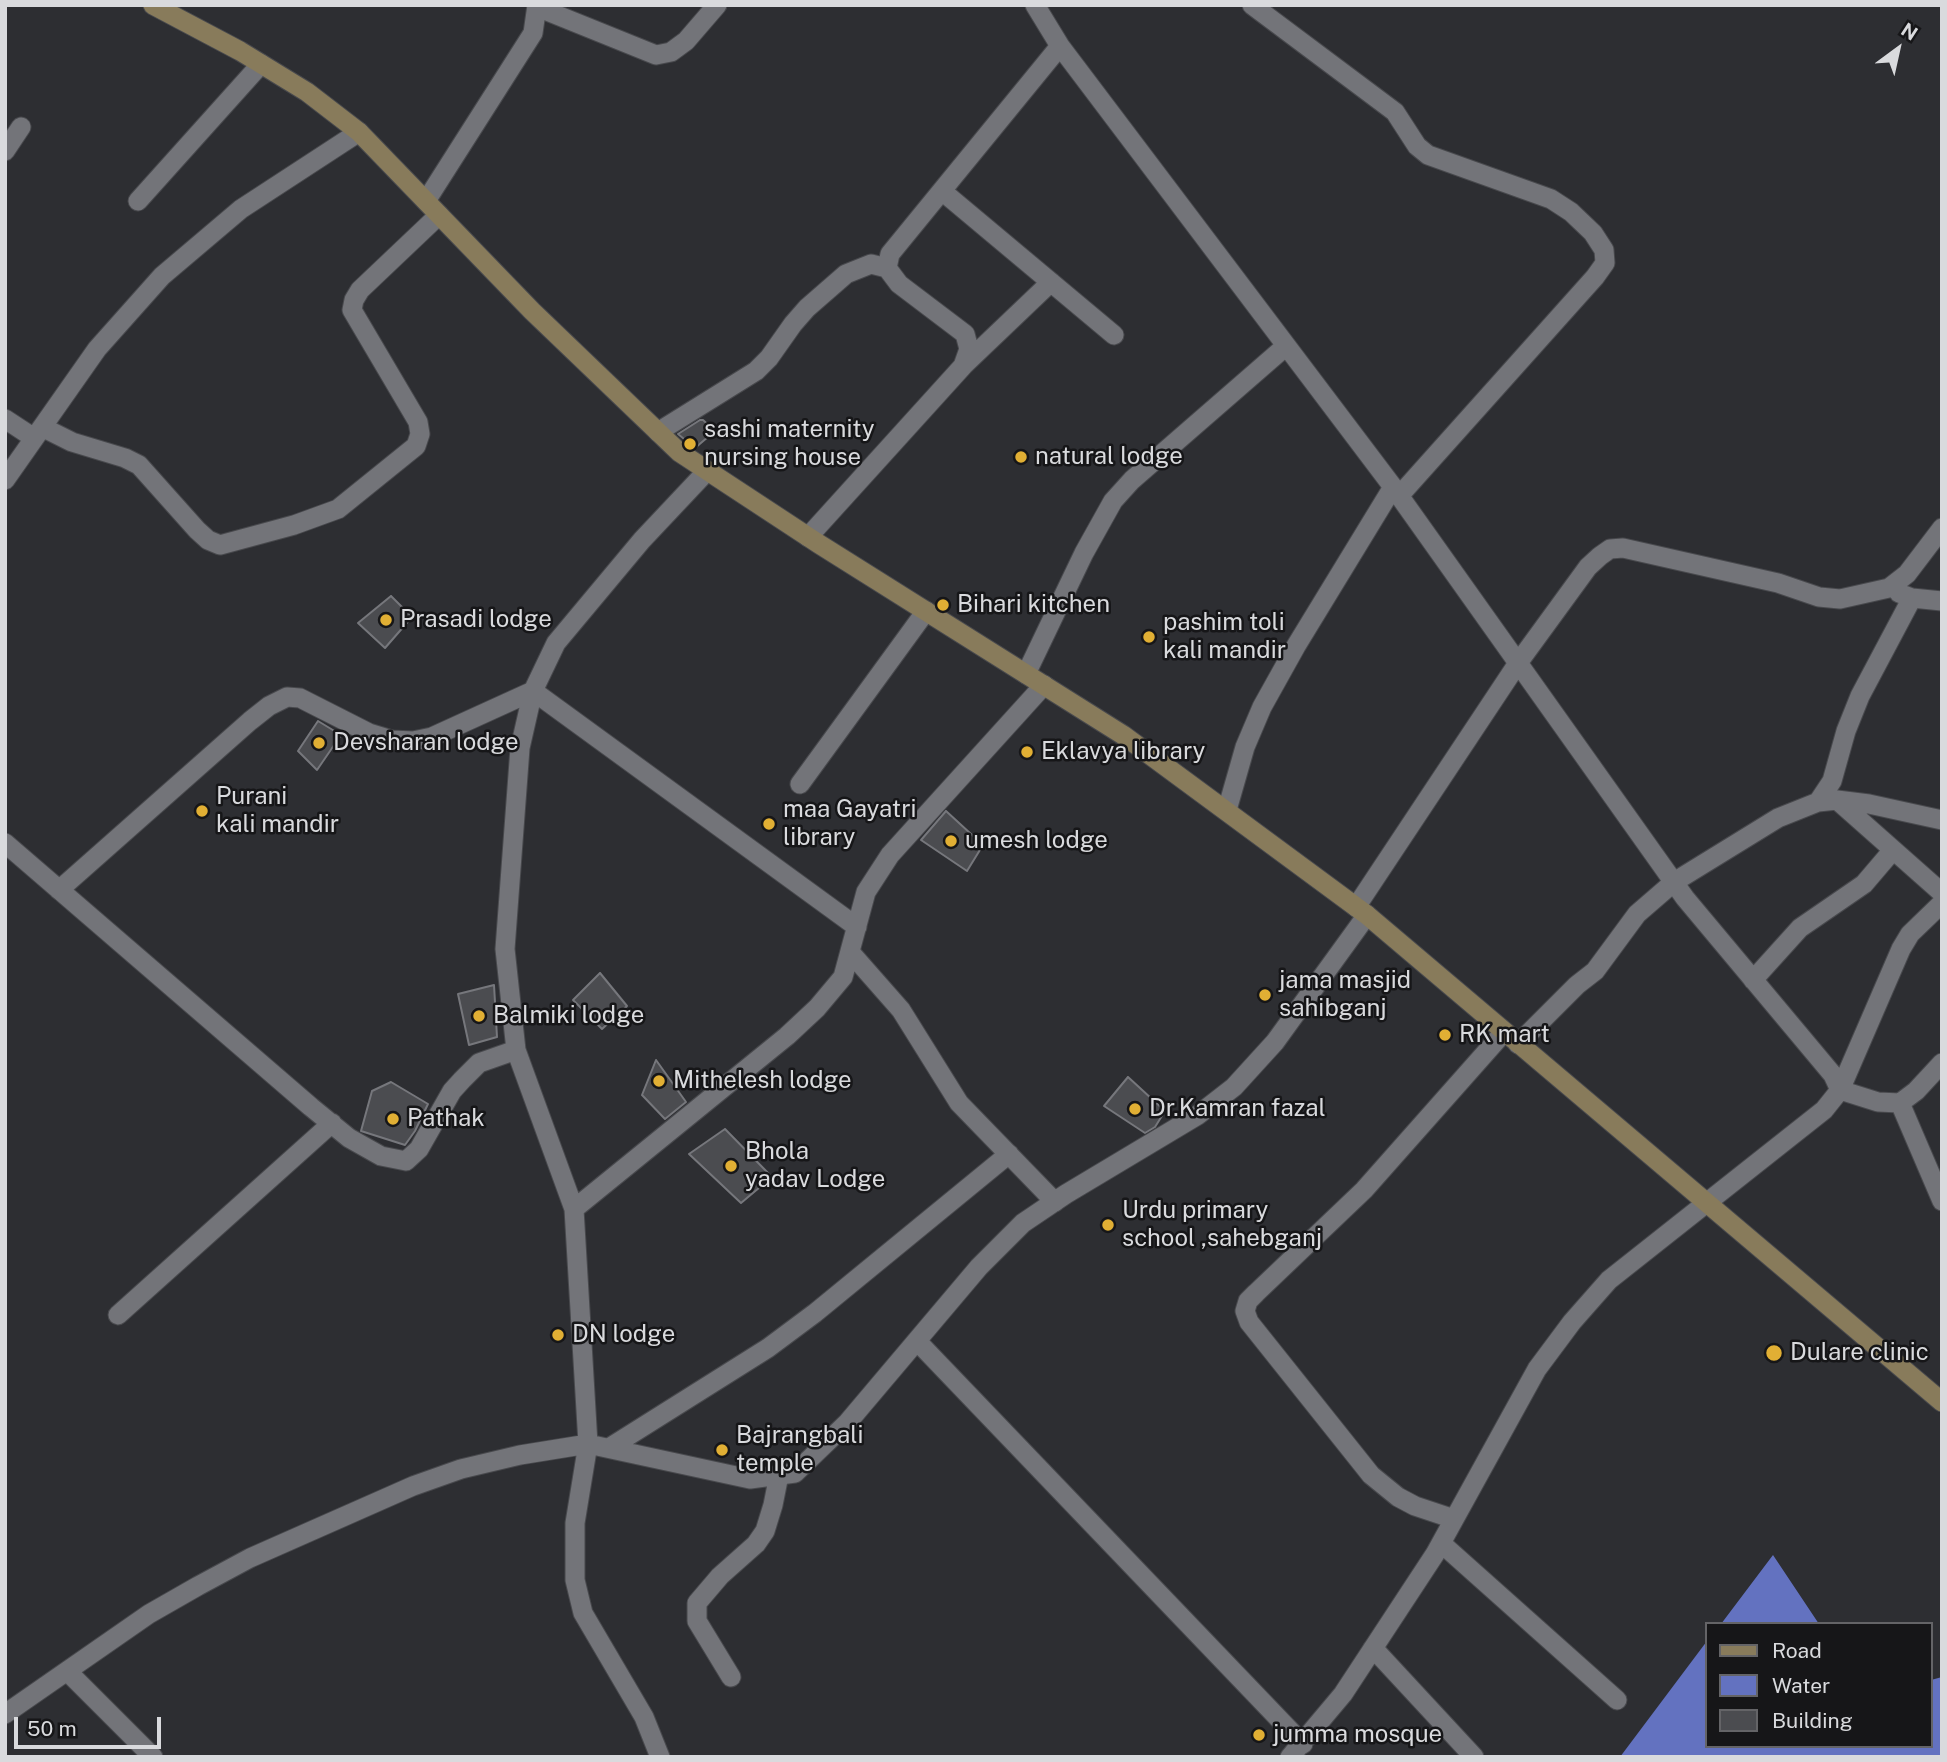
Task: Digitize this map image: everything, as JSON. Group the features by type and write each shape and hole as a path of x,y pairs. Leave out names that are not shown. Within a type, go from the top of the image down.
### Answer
{"main road":[{"path":"153,5 307,92 359,132 533,311 679,452 808,537 1123,734 1361,911 1942,1402"}],"street":[{"path":"5,419 38,432 125,457 139,465 197,530 208,540 220,545 294,525 338,509 416,446 421,434 418,422 352,310 354,300 432,208 533,33 537,6 656,55 671,52 686,41 717,5"},
{"path":"1035,5 1060,46 1396,492 1674,882 1833,1075 1840,1090 1878,1102 1900,1103 1916,1091 1942,1063"},
{"path":"1227,810 1245,747 1262,707 1296,646 1396,492 1605,263 1604,250 1593,233 1571,212 1551,199 1428,155 1418,146 1395,112 1252,5"},
{"path":"887,268 890,254 1060,46"},
{"path":"138,201 261,64"},
{"path":"5,151 21,127"},
{"path":"5,480 97,349 162,276 241,209 359,132"},
{"path":"942,191 1114,335"},
{"path":"658,432 756,370 769,358 807,308 846,274 871,264 887,268 899,284 965,334 970,349 963,366"},
{"path":"808,537 963,366 1051,282"},
{"path":"1026,674 1084,553 1113,501 1132,480 1286,346"},
{"path":"660,1757 644,1717 583,1613 575,1580 575,1523 588,1444 574,1209 516,1050 505,949 520,748 533,691 556,642 642,540 707,471"},
{"path":"5,1714 149,1614 250,1558 413,1486 461,1469 520,1455 588,1444 750,1479 795,1473 848,1422 1023,1223 1198,1115 1234,1087 1275,1042 1518,663 1588,567 1609,549 1623,548 1778,583 1819,597 1840,599 1889,588 1907,574 1942,527"},
{"path":"1889,588 1912,598 1942,601"},
{"path":"1828,801 1846,731 1860,696 1912,598"},
{"path":"800,784 926,611"},
{"path":"574,1209 817,1008 844,977 866,892 890,855 1044,685"},
{"path":"59,890 250,721 287,697 300,698 369,733 392,740 413,741 432,737 533,691"},
{"path":"533,691 857,928"},
{"path":"1828,801 1893,850 1942,893"},
{"path":"1454,1518 1415,1506 1398,1497 1371,1475 1249,1322 1244,1311 1248,1301 1364,1190 1511,1038 1595,971 1637,914 1674,882 1778,818 1828,801 1869,804 1942,820"},
{"path":"5,843 349,1138 380,1156 406,1161 419,1149 461,1080 479,1063 516,1050"},
{"path":"1753,980 1800,928 1864,884 1893,850"},
{"path":"917,1341 1296,1750 1343,1694 1441,1543 1537,1369 1572,1322 1609,1280 1824,1110 1840,1090 1901,949 1910,934 1942,902"},
{"path":"850,953 901,1010 959,1103 1055,1202"},
{"path":"1900,1103 1942,1201"},
{"path":"118,1315 332,1123"},
{"path":"609,1448 768,1348 815,1313 1009,1154"},
{"path":"731,1677 697,1621 697,1603 761,1538 774,1505 779,1475"},
{"path":"1441,1543 1618,1700"},
{"path":"1373,1648 1475,1757"},
{"path":"67,1671 153,1757"}],"water":[{"path":"1773,1555 1818,1622 1723,1622"},
{"path":"1706,1642 1706,1748 1933,1748 1933,1679 1942,1677 1942,1757 1620,1757"}],"building":[{"path":"700,420 715,431 695,448 678,434"},
{"name":"Prasadi lodge","path":"391,596 412,617 385,648 358,623"},
{"name":"Devsharan lodge","path":"318,721 341,735 317,770 298,751"},
{"name":"umesh lodge","path":"946,811 983,845 967,871 921,840"},
{"path":"600,973 627,1006 602,1029 573,1000"},
{"name":"Balmiki lodge","path":"494,985 497,1037 469,1045 458,994"},
{"name":"Mithelesh lodge","path":"656,1060 686,1102 665,1119 642,1095"},
{"name":"Dr.Kamran fazal","path":"1128,1077 1165,1111 1155,1127 1145,1133 1104,1106"},
{"name":"Pathak","path":"391,1082 428,1104 405,1145 361,1131 372,1091"},
{"name":"Bhola yadav Lodge","path":"725,1129 772,1177 741,1203 689,1154"}],"place":[{"name":"sashi maternity nursing house","path":"690,444"},
{"name":"natural lodge","path":"1021,457"},
{"name":"Bihari kitchen","path":"943,605"},
{"name":"Prasadi lodge","path":"386,620"},
{"name":"pashim toli kali mandir","path":"1149,637"},
{"name":"Devsharan lodge","path":"319,743"},
{"name":"Eklavya library","path":"1027,752"},
{"name":"Purani kali mandir","path":"202,811"},
{"name":"maa Gayatri library","path":"769,824"},
{"name":"umesh lodge","path":"951,841"},
{"name":"jama masjid sahibganj","path":"1265,995"},
{"name":"Balmiki lodge","path":"479,1016"},
{"name":"RK mart","path":"1445,1035"},
{"name":"Mithelesh lodge","path":"659,1081"},
{"name":"Dr.Kamran fazal","path":"1135,1109"},
{"name":"Pathak","path":"393,1119"},
{"name":"Bhola yadav Lodge","path":"731,1166"},
{"name":"Urdu primary school ,sahebganj","path":"1108,1225"},
{"name":"DN lodge","path":"558,1335"},
{"name":"Dulare clinic","path":"1774,1353"},
{"name":"Bajrangbali temple","path":"722,1450"},
{"name":"jumma mosque","path":"1259,1735"}]}
